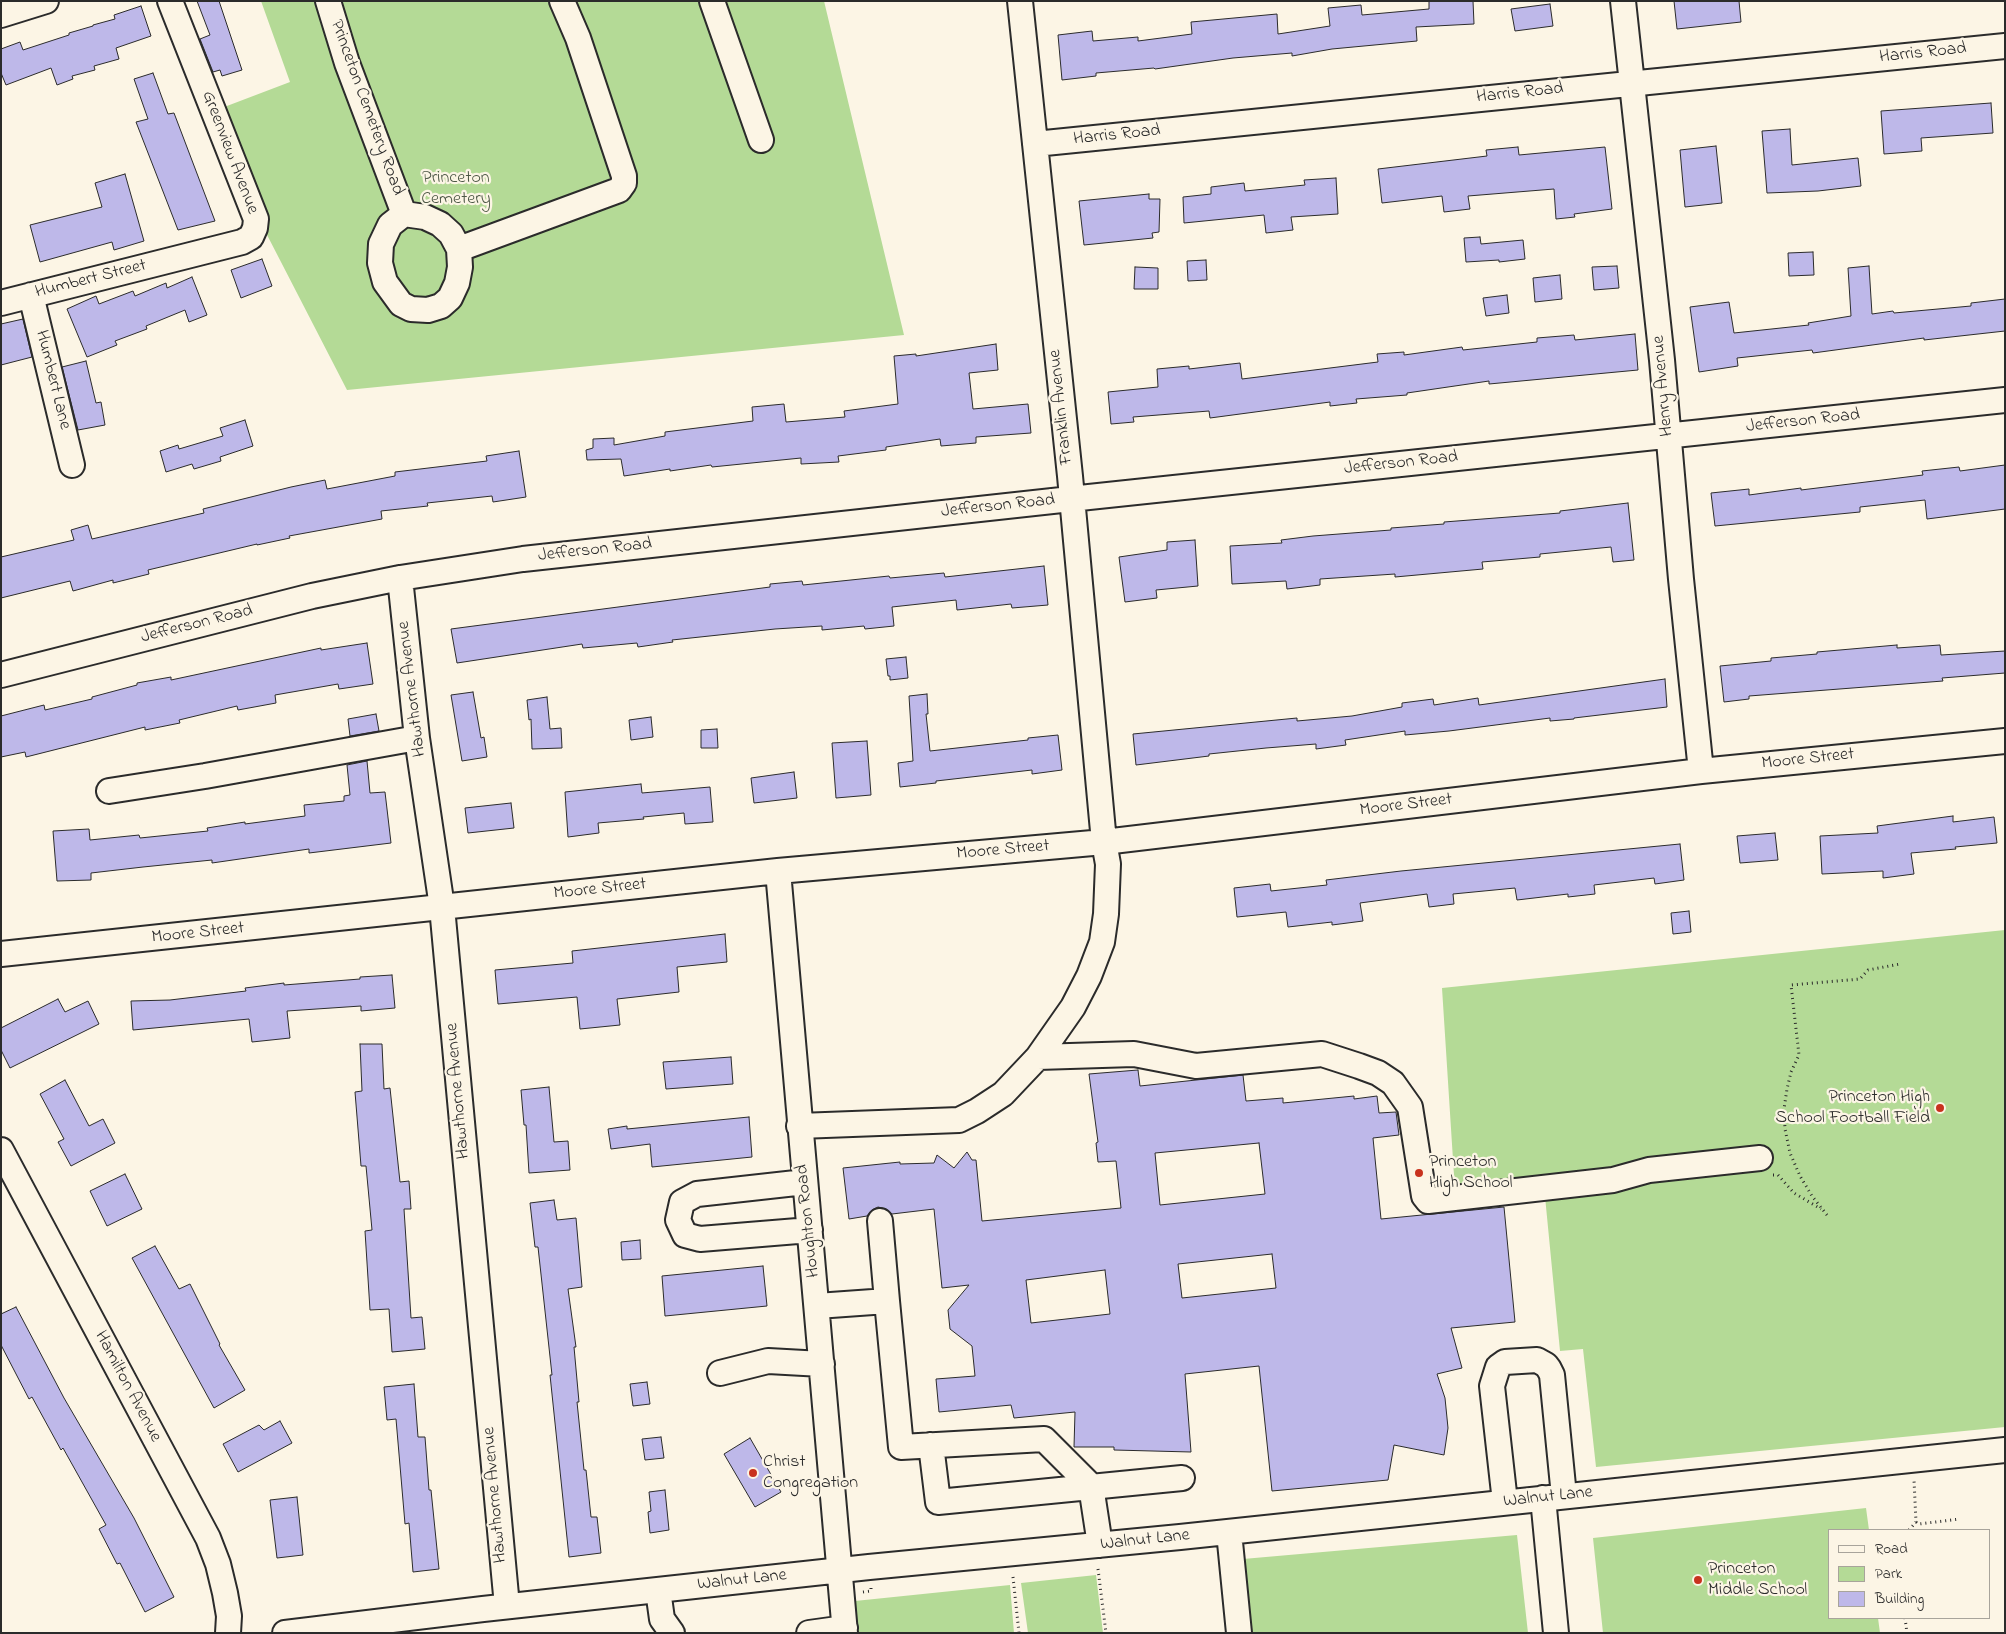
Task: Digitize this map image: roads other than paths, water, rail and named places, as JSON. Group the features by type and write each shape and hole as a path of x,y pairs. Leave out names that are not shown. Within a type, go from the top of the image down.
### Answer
{"street":[{"path":"1,15 46,1"},
{"name":"Greenview Avenue","path":"170,1 256,219 255,228 251,236 242,242 181,258"},
{"name":"Princeton Cemetery Road","path":"328,1 346,63 404,214"},
{"path":"459,249 619,190 624,183 624,176 578,38 562,1"},
{"path":"712,1 760,140"},
{"name":"Franklin Avenue","path":"800,1126 959,1120 1003,1094 1038,1057 1073,1007 1089,976 1102,942 1106,914 1108,864 1104,842 1072,498 1020,1"},
{"name":"Henry Avenue","path":"1622,1 1662,360 1700,771"},
{"name":"Harris Road","path":"1036,144 2005,46"},
{"name":"Princeton Cemetery Road","path":"404,214 425,217 440,224 451,234 459,249 460,267 457,282 450,298 441,306 428,310 411,309 401,304 385,282 380,263 381,244 390,225 404,214"},
{"name":"Humbert Street","path":"1,303 181,258"},
{"name":"Humbert Lane","path":"31,295 72,464"},
{"name":"Jefferson Road","path":"1,675 312,596 400,578 523,559 1072,498 1669,437 2005,400"},
{"name":"Hawthorne Avenue","path":"400,578 417,738 442,907 507,1606"},
{"path":"109,791 417,738"},
{"name":"Moore Street","path":"1,954 778,871 1104,842 1700,771 2005,741"},
{"name":"Houghton Road","path":"778,871 845,1631"},
{"path":"1038,1057 1134,1054 1196,1066 1322,1054 1378,1073 1393,1083 1410,1107 1424,1196 1428,1201 1613,1180 1649,1170 1760,1158"},
{"name":"Hamilton Avenue","path":"1,1150 208,1538 225,1593 229,1616 228,1633"},
{"path":"805,1182 697,1194 682,1202 678,1220 685,1234 700,1239 810,1230"},
{"path":"880,1221 900,1447 1044,1439 1091,1486 1100,1545"},
{"path":"817,1306 887,1302"},
{"path":"1505,1502 1492,1386 1498,1367 1506,1362 1537,1360 1546,1365 1552,1375 1556,1633"},
{"path":"720,1373 768,1361 822,1364"},
{"path":"931,1446 938,1502 1182,1478"},
{"name":"Walnut Lane","path":"285,1633 507,1606 840,1570 1229,1532 2005,1450"},
{"path":"1229,1532 1239,1633"},
{"path":"658,1590 662,1619 672,1633"},
{"path":"809,1633 845,1631"}],"place":[{"name":"Princeton High School Football Field","path":"1940,1108"},
{"name":"Princeton High School","path":"1419,1173"},
{"name":"Christ Congregation","path":"753,1473"},
{"name":"Princeton Middle School","path":"1698,1580"}],"park label":[{"name":"Princeton Cemetery","path":"456,189"}]}
